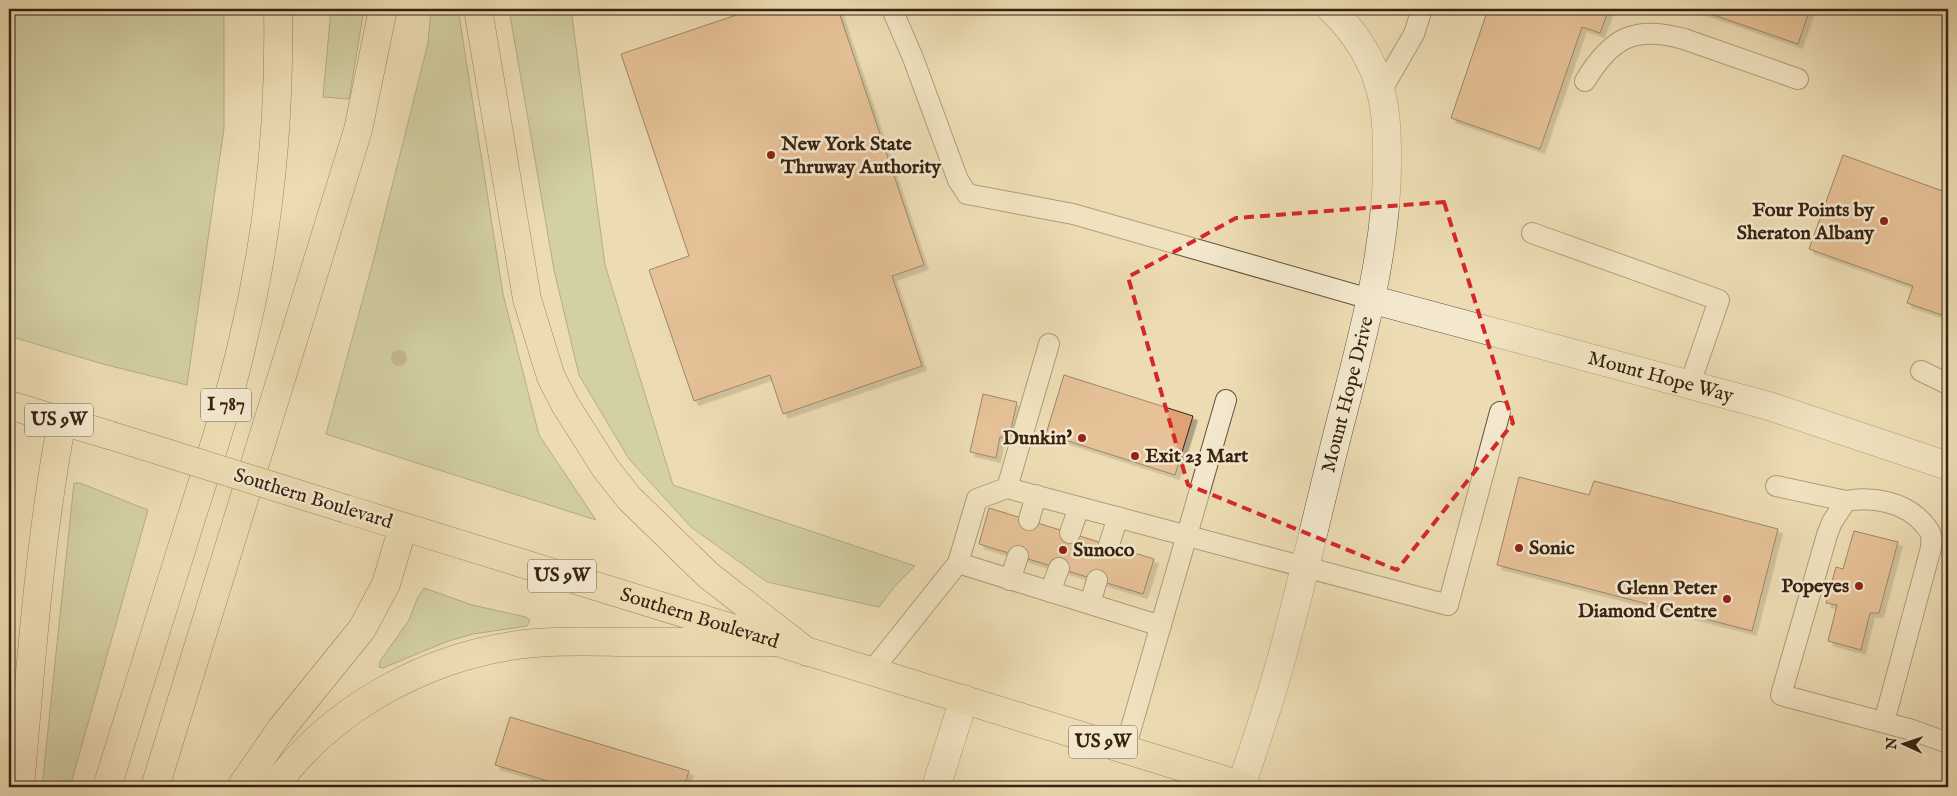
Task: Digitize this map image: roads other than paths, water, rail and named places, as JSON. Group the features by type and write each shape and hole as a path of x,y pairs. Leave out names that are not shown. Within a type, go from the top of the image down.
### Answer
{"main road":[{"name":"I 787","path":"107,787 210,457 244,340 266,220 277,88 278,9"},
{"name":"I 787","path":"155,787 347,168 358,130 383,9"},
{"path":"478,9 527,299 552,377 566,406 606,469 629,498 708,575 808,652"},
{"name":"Southern Boulevard","path":"9,405 1244,786"},
{"path":"20,787 28,691 50,490 62,421"},
{"path":"241,787 281,729 362,629 386,584 403,527"},
{"path":"274,787 307,748 360,705 391,686 428,669 468,655 535,643 778,642"}],"street":[{"name":"Mount Hope Drive","path":"1244,786 1304,567 1370,299 1387,195 1387,130 1381,91 1358,40 1331,9"},
{"name":"Mount Hope Way","path":"1370,299 1769,406 1948,466"},
{"path":"936,787 964,699"}],"lane":[{"path":"892,9 913,58 958,180 967,194 1073,214 1370,299"},
{"path":"1381,91 1414,34 1422,9"},
{"path":"1585,82 1597,62 1611,49 1626,38 1646,33 1666,34 1684,39 1798,79"},
{"path":"1532,234 1719,300 1690,384"},
{"path":"1007,488 1049,344"},
{"path":"1921,371 1948,384"},
{"path":"1125,749 1226,400"},
{"path":"871,672 958,563 977,499 1007,488 1448,605 1500,412"},
{"path":"1776,486 1846,501 1857,499 1874,500 1893,504 1907,510 1919,519 1931,535 1931,548 1884,722"},
{"path":"1029,520 1036,495"},
{"path":"1846,501 1832,522 1824,543 1781,695 1884,722 1948,743"},
{"path":"1070,533 1079,506"},
{"path":"1109,545 1118,517"},
{"path":"1010,580 1018,556"},
{"path":"958,563 1161,626"},
{"path":"1050,592 1059,568"},
{"path":"1090,604 1097,580"},
{"path":"9,720 28,691"}],"place":[{"name":"New York State Thruway Authority","path":"771,155"},
{"name":"Four Points by Sheraton Albany","path":"1884,221"},
{"name":"Dunkin'","path":"1082,438"},
{"name":"Exit 23 Mart","path":"1135,456"},
{"name":"Sonic","path":"1519,548"},
{"name":"Sunoco","path":"1063,550"},
{"name":"Popeyes","path":"1859,586"},
{"name":"Glenn Peter Diamond Centre","path":"1727,599"}]}
